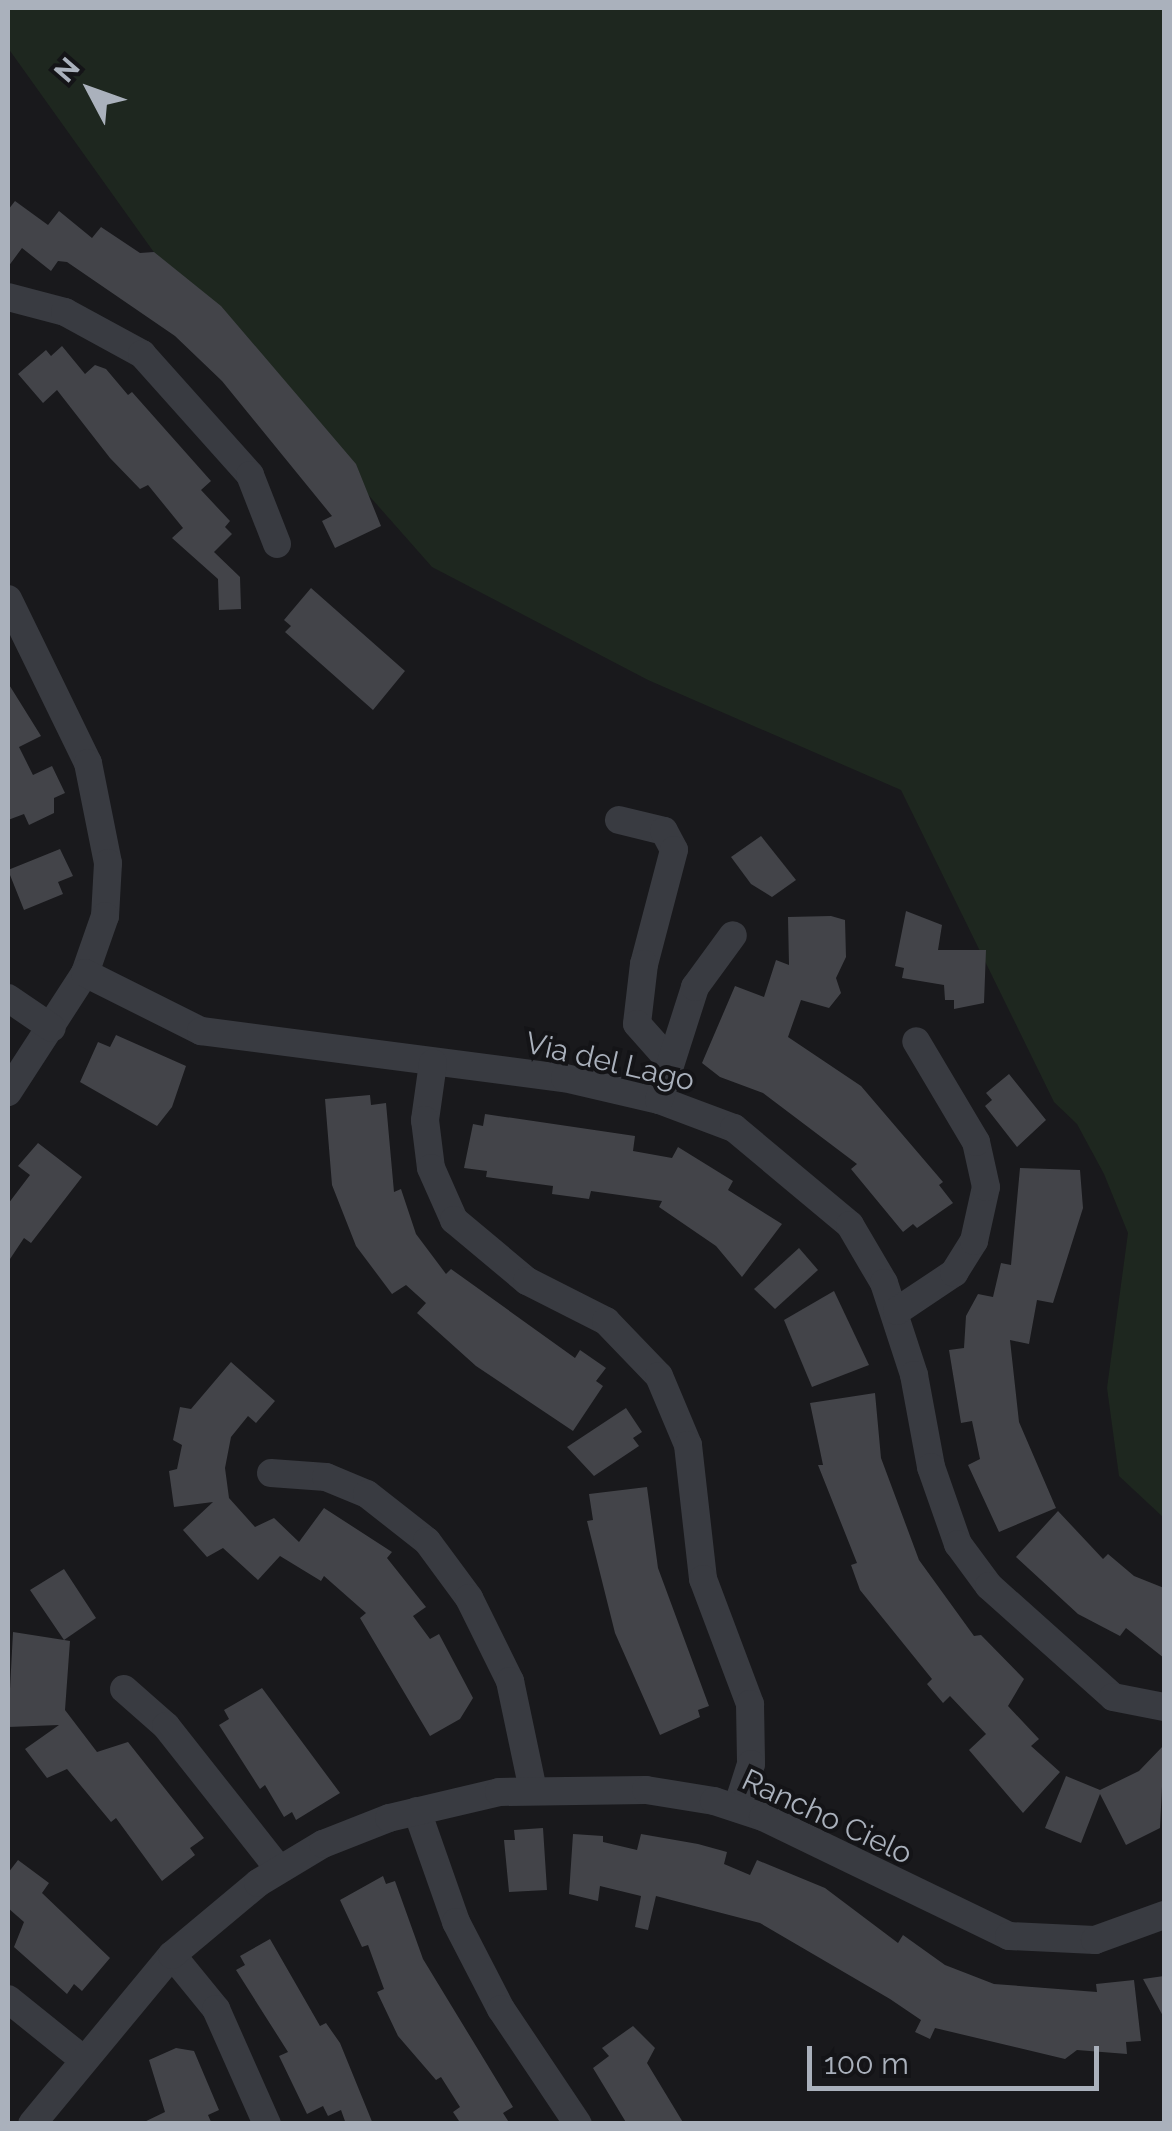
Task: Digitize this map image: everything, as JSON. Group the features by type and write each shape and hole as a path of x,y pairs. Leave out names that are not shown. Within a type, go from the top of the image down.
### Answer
{"street":[{"path":"8,297 65,312 142,354 250,475 277,544"},
{"path":"8,599 68,713 103,814 105,916 85,974 8,1092"},
{"path":"618,820 664,831 674,850 644,964 637,1024 670,1061"},
{"path":"659,1100 695,987 732,935"},
{"name":"Via del Lago","path":"85,974 201,1030 564,1078 659,1100 734,1128 850,1224 897,1311 931,1467 958,1544 1019,1618 1113,1697 1164,1706"},
{"path":"8,998 52,1028"},
{"path":"897,1311 954,1274 974,1241 986,1187 976,1142 916,1041"},
{"path":"433,1062 424,1120 431,1168 454,1220 515,1273 606,1321 659,1376 688,1445 703,1579 750,1704 751,1764 736,1808"},
{"path":"271,1473 326,1477 367,1494 427,1541 468,1598 510,1681 534,1790"},
{"path":"124,1690 166,1726 279,1869"},
{"name":"Rancho Cielo","path":"32,2124 172,1955 279,1869 322,1844 417,1810 534,1790 646,1790 736,1808 1010,1936 1094,1940 1164,1914"},
{"path":"417,1810 456,1922 492,1992 578,2124"},
{"path":"172,1955 216,2010 267,2124"},
{"path":"8,1999 84,2060"}],"shaded area":[{"path":"8,8 1164,8 1164,1518 1119,1476 1107,1388 1128,1233 1104,1174 1077,1124 1054,1102 901,790 648,680 432,567 153,251 8,48"}],"building":[{"path":"15,201 48,225 59,211 92,238 101,227 140,253 154,252 221,306 356,464 381,526 335,548 322,521 332,516 222,381 175,336 67,262 58,261 51,271 22,248 8,267 8,210"},
{"path":"62,346 85,374 95,365 106,369 128,395 132,392 211,481 201,490 230,521 225,527 232,534 214,552 240,577 241,609 219,610 218,579 172,538 183,528 148,485 140,489 110,458 57,390 43,403 18,374 46,350 51,356"},
{"path":"311,588 405,671 373,710 285,632 291,626 284,620"},
{"path":"8,683 41,736 19,747 33,775 52,766 65,793 54,798 54,813 29,825 24,814 8,820"},
{"path":"761,836 796,880 772,897 751,884 731,857"},
{"path":"60,849 73,876 58,882 63,894 24,910 8,870"},
{"path":"906,911 942,925 938,950 986,950 984,1003 954,1009 954,1000 945,1000 944,985 902,978 904,968 895,966"},
{"path":"831,916 845,920 846,957 836,978 841,993 829,1008 801,1000 788,1037 861,1086 943,1182 939,1185 953,1203 917,1228 913,1224 903,1232 851,1169 857,1164 763,1093 720,1077 702,1063 735,986 764,997 776,960 789,965 788,917"},
{"path":"116,1035 186,1066 172,1107 157,1126 80,1082 98,1042 110,1047"},
{"path":"1009,1074 1046,1120 1017,1147 985,1106 992,1100 986,1093"},
{"path":"370,1095 371,1105 386,1103 394,1192 401,1189 416,1234 446,1274 451,1269 575,1358 580,1350 606,1368 596,1381 603,1386 573,1431 476,1366 417,1313 426,1303 406,1285 392,1294 356,1246 332,1185 325,1099"},
{"path":"485,1114 635,1136 633,1151 672,1158 678,1147 733,1181 728,1190 782,1224 742,1277 716,1246 659,1207 662,1201 591,1191 589,1199 552,1194 553,1186 486,1177 487,1171 464,1168 473,1124 483,1126"},
{"path":"38,1143 82,1177 31,1243 24,1238 8,1262 8,1204 30,1175 18,1166"},
{"path":"1020,1168 1080,1170 1083,1208 1053,1303 1037,1300 1029,1344 1010,1340 1019,1422 1056,1508 999,1532 968,1465 980,1459 972,1421 961,1423 949,1350 964,1348 966,1316 978,1294 993,1297 1001,1263 1011,1265"},
{"path":"799,1248 818,1270 775,1309 754,1289"},
{"path":"834,1291 869,1365 812,1387 784,1320"},
{"path":"231,1362 275,1401 256,1423 248,1416 231,1437 225,1468 229,1498 255,1527 274,1518 299,1542 324,1508 392,1552 387,1558 426,1607 413,1616 430,1639 439,1634 473,1698 460,1719 430,1736 360,1618 366,1613 324,1576 321,1581 280,1556 258,1580 223,1548 207,1557 183,1530 213,1502 174,1507 169,1471 177,1469 182,1445 173,1440 180,1407 191,1409"},
{"path":"875,1393 881,1458 919,1560 974,1636 981,1635 1024,1679 1008,1706 1039,1739 1031,1746 1060,1772 1023,1813 969,1750 986,1734 950,1696 943,1703 927,1684 932,1679 860,1590 851,1565 857,1563 818,1465 823,1465 810,1403"},
{"path":"626,1408 642,1432 633,1438 639,1446 594,1476 567,1447"},
{"path":"647,1487 658,1568 709,1706 698,1710 700,1717 660,1735 615,1633 587,1521 593,1520 589,1494"},
{"path":"1058,1511 1103,1559 1108,1554 1134,1576 1164,1588 1164,1658 1126,1628 1120,1636 1078,1614 1016,1557"},
{"path":"64,1569 96,1618 64,1640 30,1590"},
{"path":"13,1632 70,1641 65,1710 97,1752 128,1742 204,1838 190,1848 195,1855 162,1881 116,1818 111,1822 67,1769 47,1778 25,1749 59,1725 8,1727"},
{"path":"262,1688 340,1793 296,1820 292,1812 284,1817 265,1785 260,1789 219,1725 229,1719 224,1710"},
{"path":"1164,1745 1160,1828 1126,1845 1100,1794 1081,1843 1045,1828 1066,1776 1100,1790 1139,1771"},
{"path":"543,1828 547,1890 509,1892 504,1840 515,1840 514,1830"},
{"path":"573,1834 603,1836 603,1842 637,1850 641,1834 698,1844 727,1852 724,1864 750,1875 757,1860 825,1888 898,1943 903,1935 945,1965 994,1984 1097,1992 1096,1984 1134,1980 1141,2041 1126,2042 1127,2054 1077,2050 1065,2059 935,2028 930,2039 915,2032 921,2020 760,1923 656,1896 648,1930 635,1927 641,1896 600,1886 598,1901 569,1894"},
{"path":"18,1860 49,1883 42,1893 110,1958 82,1991 74,1984 67,1994 14,1947 24,1922 8,1908 8,1873"},
{"path":"383,1876 386,1884 395,1881 423,1959 513,2107 503,2113 510,2124 461,2124 453,2112 460,2107 441,2077 436,2080 398,2036 377,1992 384,1989 368,1945 362,1947 340,1900"},
{"path":"270,1939 320,2026 326,2023 340,2043 373,2124 346,2124 341,2110 328,2116 323,2106 307,2114 279,2056 288,2052 236,1970 245,1965 240,1956"},
{"path":"1164,1976 1164,2018 1143,1979"},
{"path":"633,2026 655,2048 647,2063 684,2124 627,2124 593,2068 609,2056 602,2048"},
{"path":"176,2048 194,2051 219,2110 208,2115 212,2124 140,2124 165,2112 149,2060"}]}
